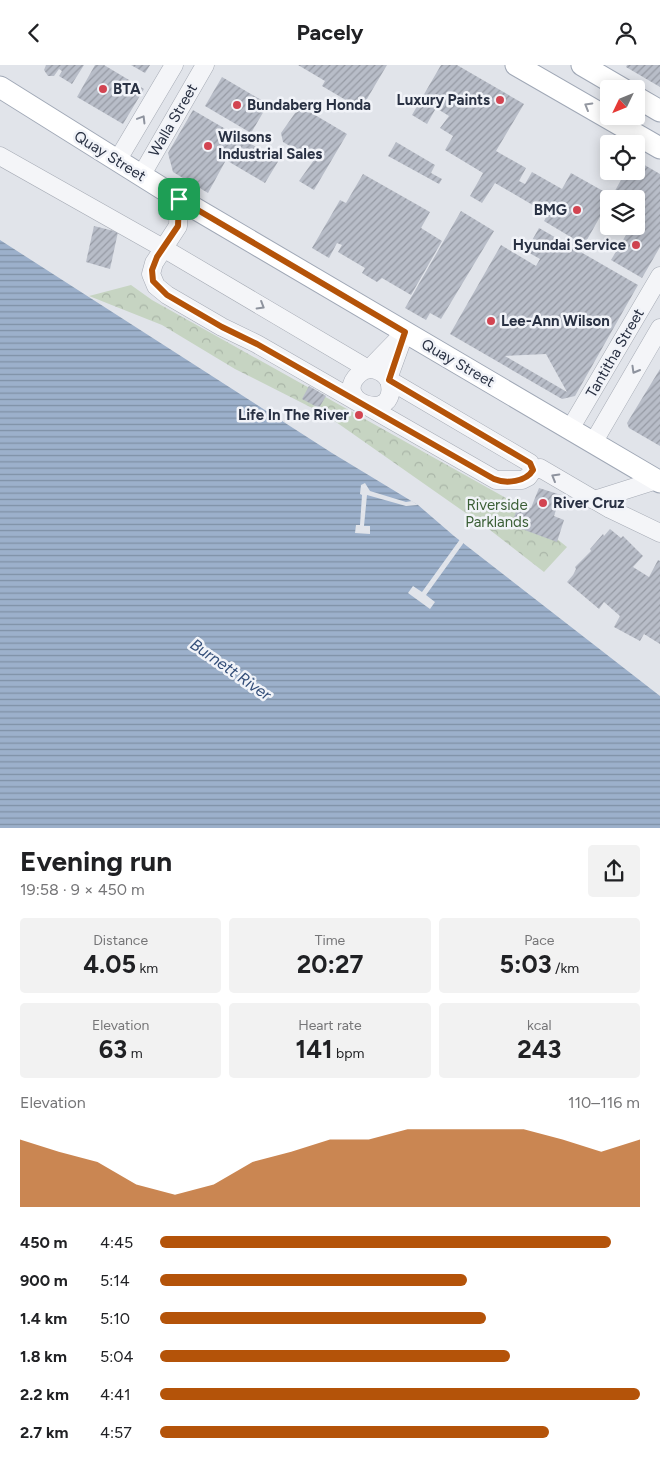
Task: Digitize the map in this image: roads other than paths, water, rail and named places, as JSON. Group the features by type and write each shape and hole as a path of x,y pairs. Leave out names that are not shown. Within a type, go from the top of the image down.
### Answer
{"main road":[{"path":"516,65 660,148"},
{"path":"582,65 607,80"},
{"name":"Quay Street","path":"0,87 179,199 658,481"},
{"path":"645,102 660,111"}],"street":[{"name":"Walla Street","path":"117,161 174,65"},
{"name":"Walla Street","path":"141,176 205,65"},
{"path":"0,156 163,248 368,369 380,371 388,379 530,463 533,470"},
{"path":"179,199 178,226 154,263 151,274 153,281 162,292 496,480 522,479 528,477 533,470 540,468 594,500 660,533"},
{"name":"Tantitha Street","path":"570,429 658,286"},
{"name":"Tantitha Street","path":"593,443 660,328"},
{"path":"405,332 388,379 390,392 388,398 379,405 364,405 354,394 352,388 357,376 368,369 405,332"},
{"path":"594,500 658,481"}],"water":[{"name":"Burnett River","path":"0,240 332,453 418,505 454,536 660,696 660,828 0,828"}],"place":[{"name":"BTA","path":"103,89"},
{"name":"Luxury Paints","path":"500,100"},
{"name":"Bundaberg Honda","path":"237,105"},
{"name":"Wilsons Industrial Sales","path":"208,146"},
{"name":"BMG","path":"577,210"},
{"name":"Hyundai Service","path":"636,245"},
{"name":"Lee-Ann Wilson","path":"491,321"},
{"name":"Life In The River","path":"359,415"},
{"name":"River Cruz","path":"543,503"}],"park label":[{"name":"Riverside Parklands","path":"497,514"}]}
